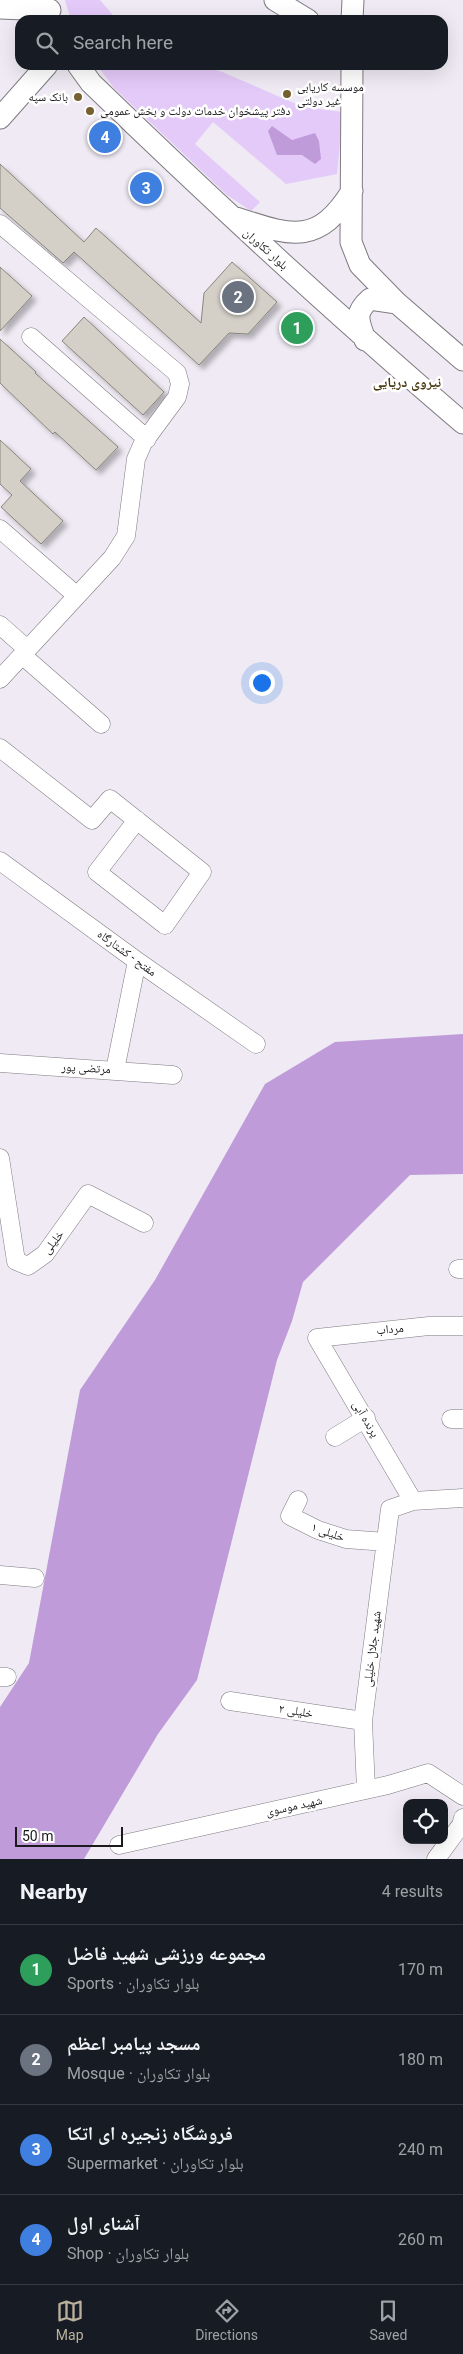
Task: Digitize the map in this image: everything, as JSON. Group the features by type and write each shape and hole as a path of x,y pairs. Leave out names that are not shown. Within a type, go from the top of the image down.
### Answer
{"main road":[{"path":"275,0 300,15"},
{"path":"352,0 352,15"},
{"path":"0,8 50,10"},
{"path":"0,118 43,70"},
{"name":"بلوار تکاوران","path":"82,70 91,83 229,216 365,340 463,423"},
{"path":"352,70 351,242 360,265 397,303 463,360"},
{"path":"229,216 281,232 306,232 319,227 336,214 352,191"},
{"path":"365,340 358,317 362,306 370,299 397,303"}],"street":[{"path":"0,224 177,373 180,384 177,396 146,439 136,460 126,536 112,558 0,679"},
{"path":"31,337 146,439"},
{"path":"0,529 76,595"},
{"path":"0,625 24,652 101,724"},
{"path":"0,748 92,820 110,799 137,820 202,872 165,925 98,872 137,820"},
{"name":"مفتح - کشتارگاه","path":"0,861 256,1044"},
{"path":"115,1070 137,960"},
{"name":"مرتضی پور","path":"0,1063 172,1075"},
{"name":"خلیلی","path":"0,1158 16,1261 28,1266 45,1254 88,1194 144,1223"},
{"name":"مرداب","path":"317,1338 429,1326 463,1326"},
{"name":"پرنده آبی","path":"317,1338 366,1418 413,1501"},
{"path":"335,1437 366,1418"},
{"path":"413,1501 463,1498"},
{"name":"خلیلی ۱","path":"298,1500 290,1516 318,1530 346,1539 386,1542"},
{"name":"شهید جلال خلیلی","path":"366,1790 363,1721 390,1509 413,1501"},
{"path":"0,1575 36,1578"},
{"name":"خلیلی ۲","path":"230,1701 363,1721"},
{"name":"شهید موسوی","path":"119,1844 366,1790 428,1773 463,1796"},
{"path":"436,1859 461,1825 463,1818"}],"shaded area":[{"path":"65,0 100,0 113,15 70,15"},
{"path":"101,70 215,70 303,107 343,112 337,174 286,184 213,122 195,144 260,202 251,211 227,195 114,88"},
{"path":"272,126 292,140 315,133 319,141 321,159 315,164 302,155 277,155 268,131"},
{"path":"463,1034 463,1174 410,1175 303,1282 292,1321 277,1360 197,1680 158,1734 84,1859 0,1859 0,1707 29,1663 80,1390 155,1280 265,1084 335,1042"}],"building":[{"path":"0,164 84,242 96,228 201,323 204,293 232,262 277,302 248,334 229,333 199,365 74,252 63,263 0,208"},
{"path":"0,267 32,296 0,331"},
{"path":"84,317 164,392 143,415 62,341"},
{"path":"0,339 118,447 96,470 55,432 53,434 0,383"},
{"path":"0,440 31,469 20,481 63,521 41,544 1,507 12,495 0,484"}],"place":[{"name":"موسسه کاریابی غیر دولتی","path":"287,94"},
{"name":"بانک سپه","path":"78,97"},
{"name":"دفتر پیشخوان خدمات دولت و بخش عمومی","path":"90,111"},
{"name":"آشنای اول","path":"105,137"},
{"name":"فروشگاه زنجیره ای اتکا","path":"146,188"},
{"name":"مسجد پیامبر اعظم","path":"238,297"},
{"name":"مجموعه ورزشی شهید فاضل","path":"297,328"}],"district":[{"name":"نیروی دریایی","path":"407,382"}]}
